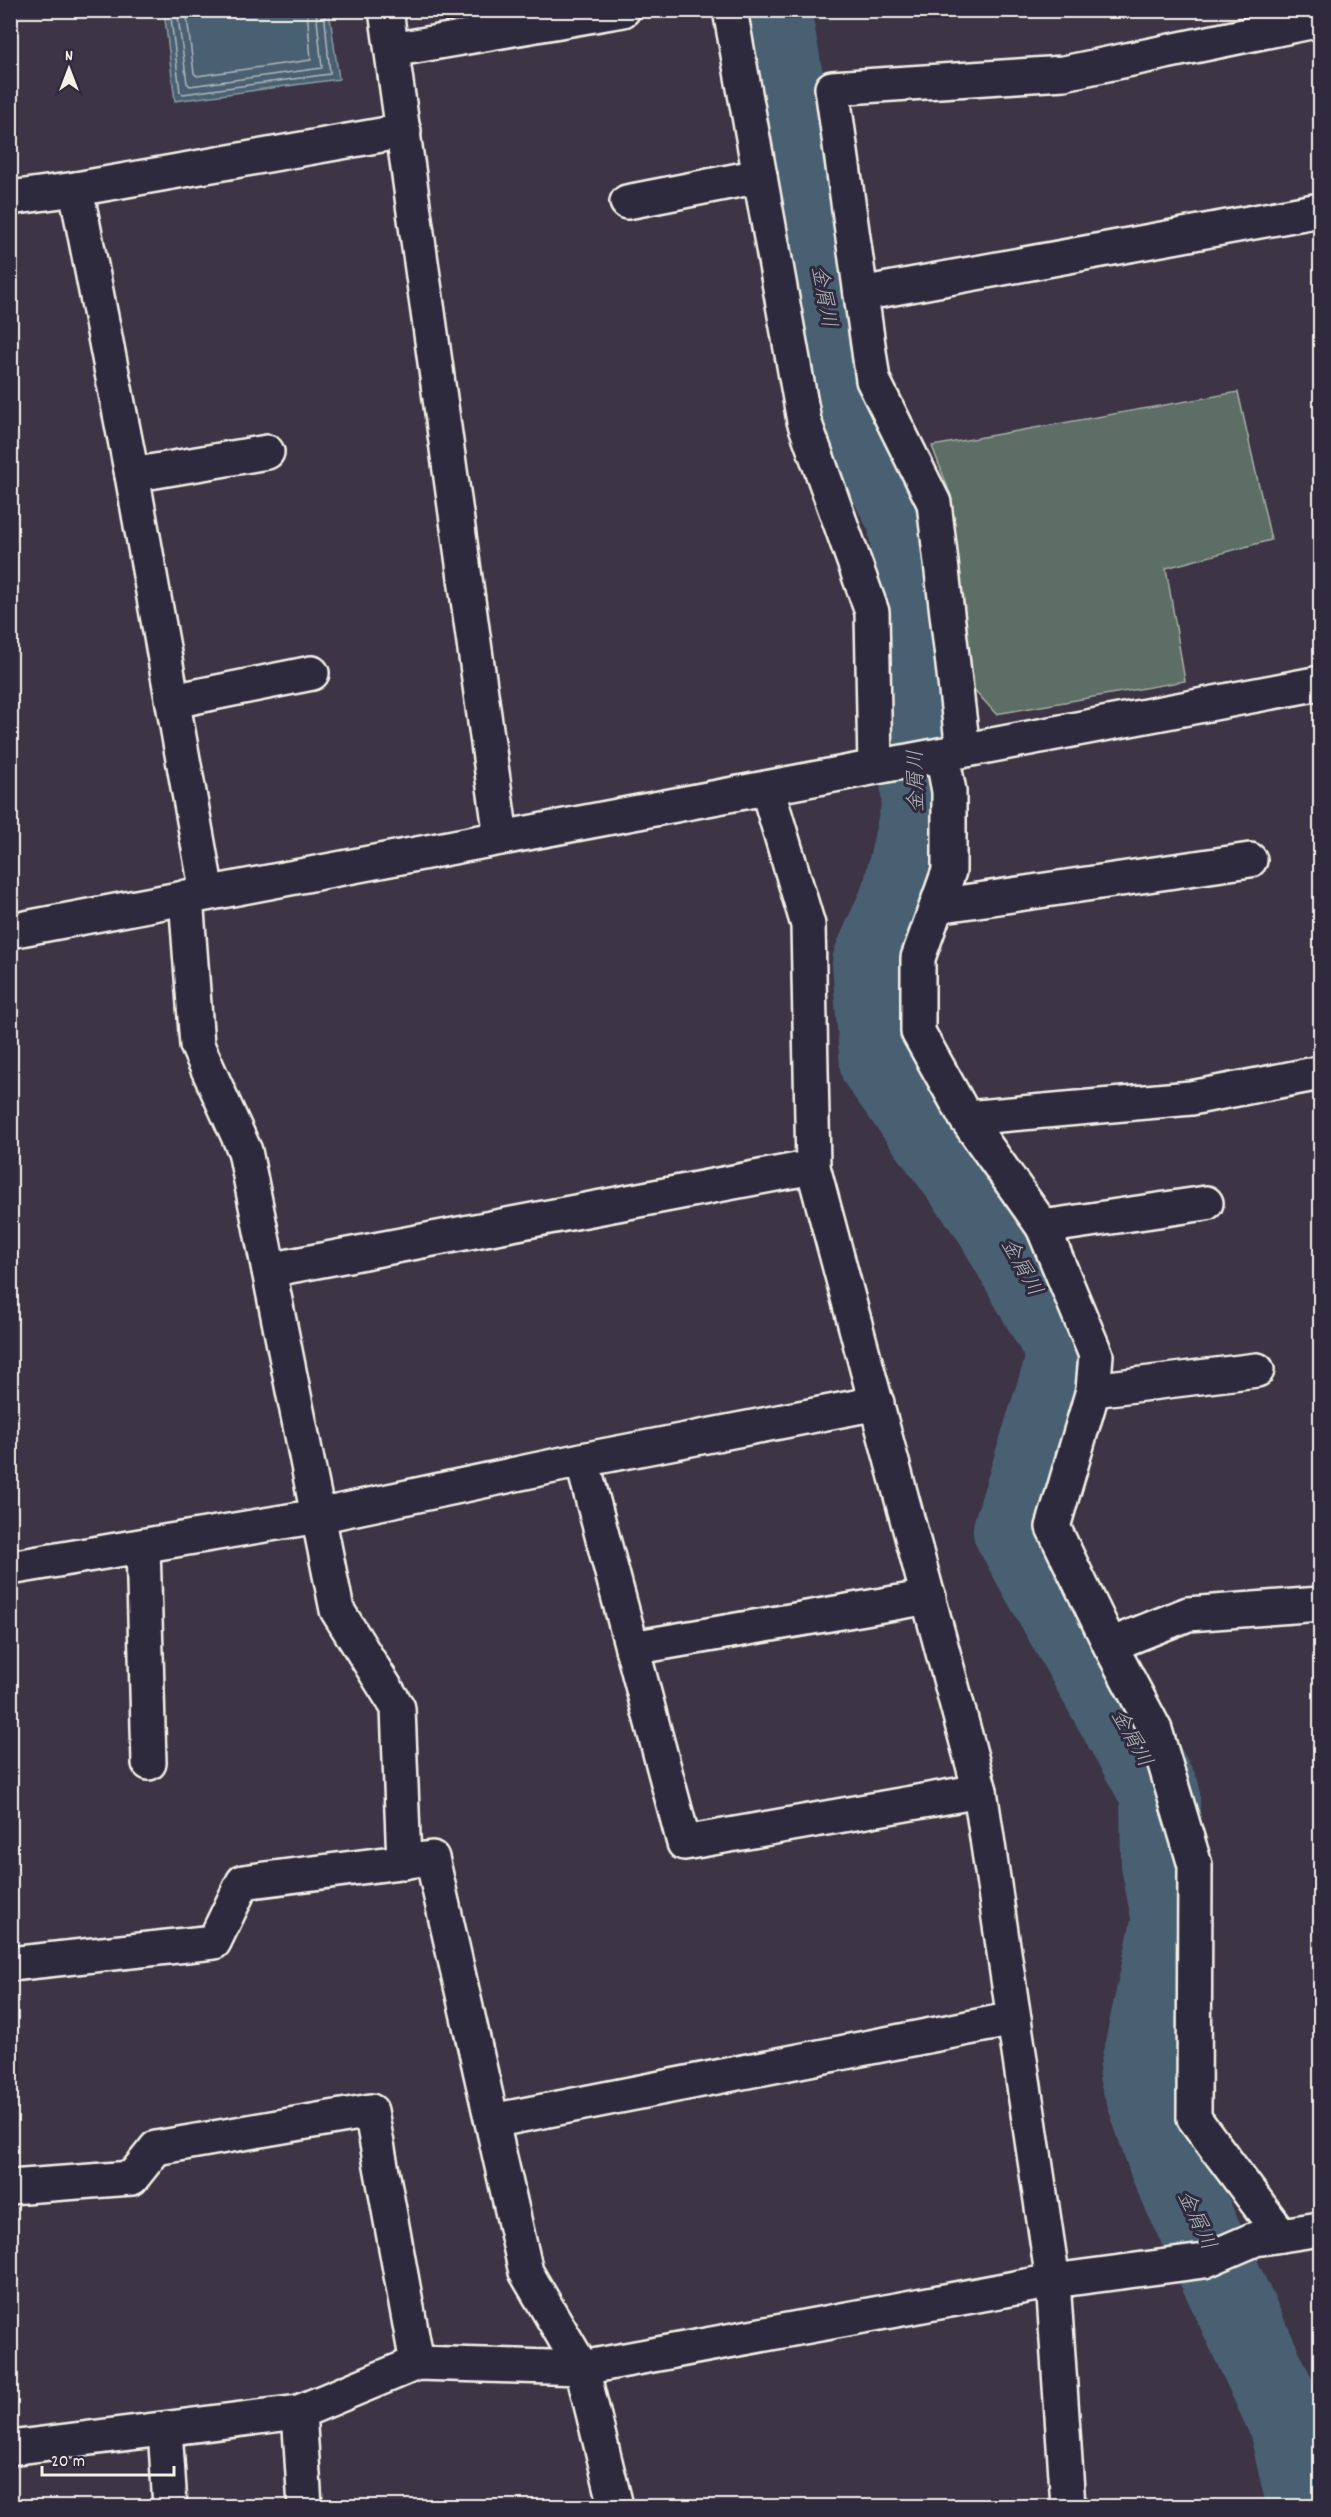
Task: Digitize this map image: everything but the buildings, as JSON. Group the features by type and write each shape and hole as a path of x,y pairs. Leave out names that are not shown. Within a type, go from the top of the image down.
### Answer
{"street":[{"path":"386,10 501,837"},
{"path":"392,50 623,10"},
{"path":"730,10 804,421 872,612 881,766"},
{"path":"1268,2237 1194,2118 1195,1865 1155,1731 1110,1646 1053,1527 1093,1390 1096,1355 1043,1227 966,1118 918,1032 918,958 949,871 949,791 953,752 934,503 873,380 832,88 1064,73 1320,20"},
{"path":"10,198 76,189 404,131"},
{"path":"627,202 760,176"},
{"path":"76,189 173,701 197,895 197,1045 245,1151 337,1610 398,1708 404,1862"},
{"path":"861,294 1320,210"},
{"path":"132,475 267,452"},
{"path":"173,701 312,673"},
{"path":"10,931 1320,683"},
{"path":"767,788 808,925 813,1167 980,1791 1053,2281 1068,2506"},
{"path":"937,906 1250,860"},
{"path":"966,1118 1191,1098 1320,1073"},
{"path":"269,1270 813,1167"},
{"path":"1043,1227 1206,1203"},
{"path":"1093,1390 1257,1370"},
{"path":"10,1568 318,1516 582,1460 876,1403"},
{"path":"582,1460 684,1843 980,1791"},
{"path":"143,1546 149,1763"},
{"path":"632,1648 929,1597"},
{"path":"1110,1646 1188,1614 1320,1604"},
{"path":"10,1964 214,1942 243,1881 432,1858 526,2272 582,2368 616,2506"},
{"path":"492,2121 1014,2019"},
{"path":"10,2187 132,2178 156,2148 371,2111 417,2362"},
{"path":"10,2448 299,2412 417,2362 582,2368 1053,2281 1204,2261 1268,2237 1320,2229"},
{"path":"299,2412 304,2506"},
{"path":"165,2428 170,2506"}],"green space":[{"path":"1238,392 1271,540 1166,568 1185,681 996,714 970,685 951,496 932,446"}],"water":[{"path":"164,11 329,11 339,79 175,101"}],"waterway":[{"name":"金屑川","path":"771,10 838,385 907,518 921,618 916,730 922,804 902,895 872,963 880,1065 993,1220 1068,1354 1013,1530 1160,1793 1161,1864 1172,1920 1139,2074 1170,2167 1288,2422 1307,2506"}]}
